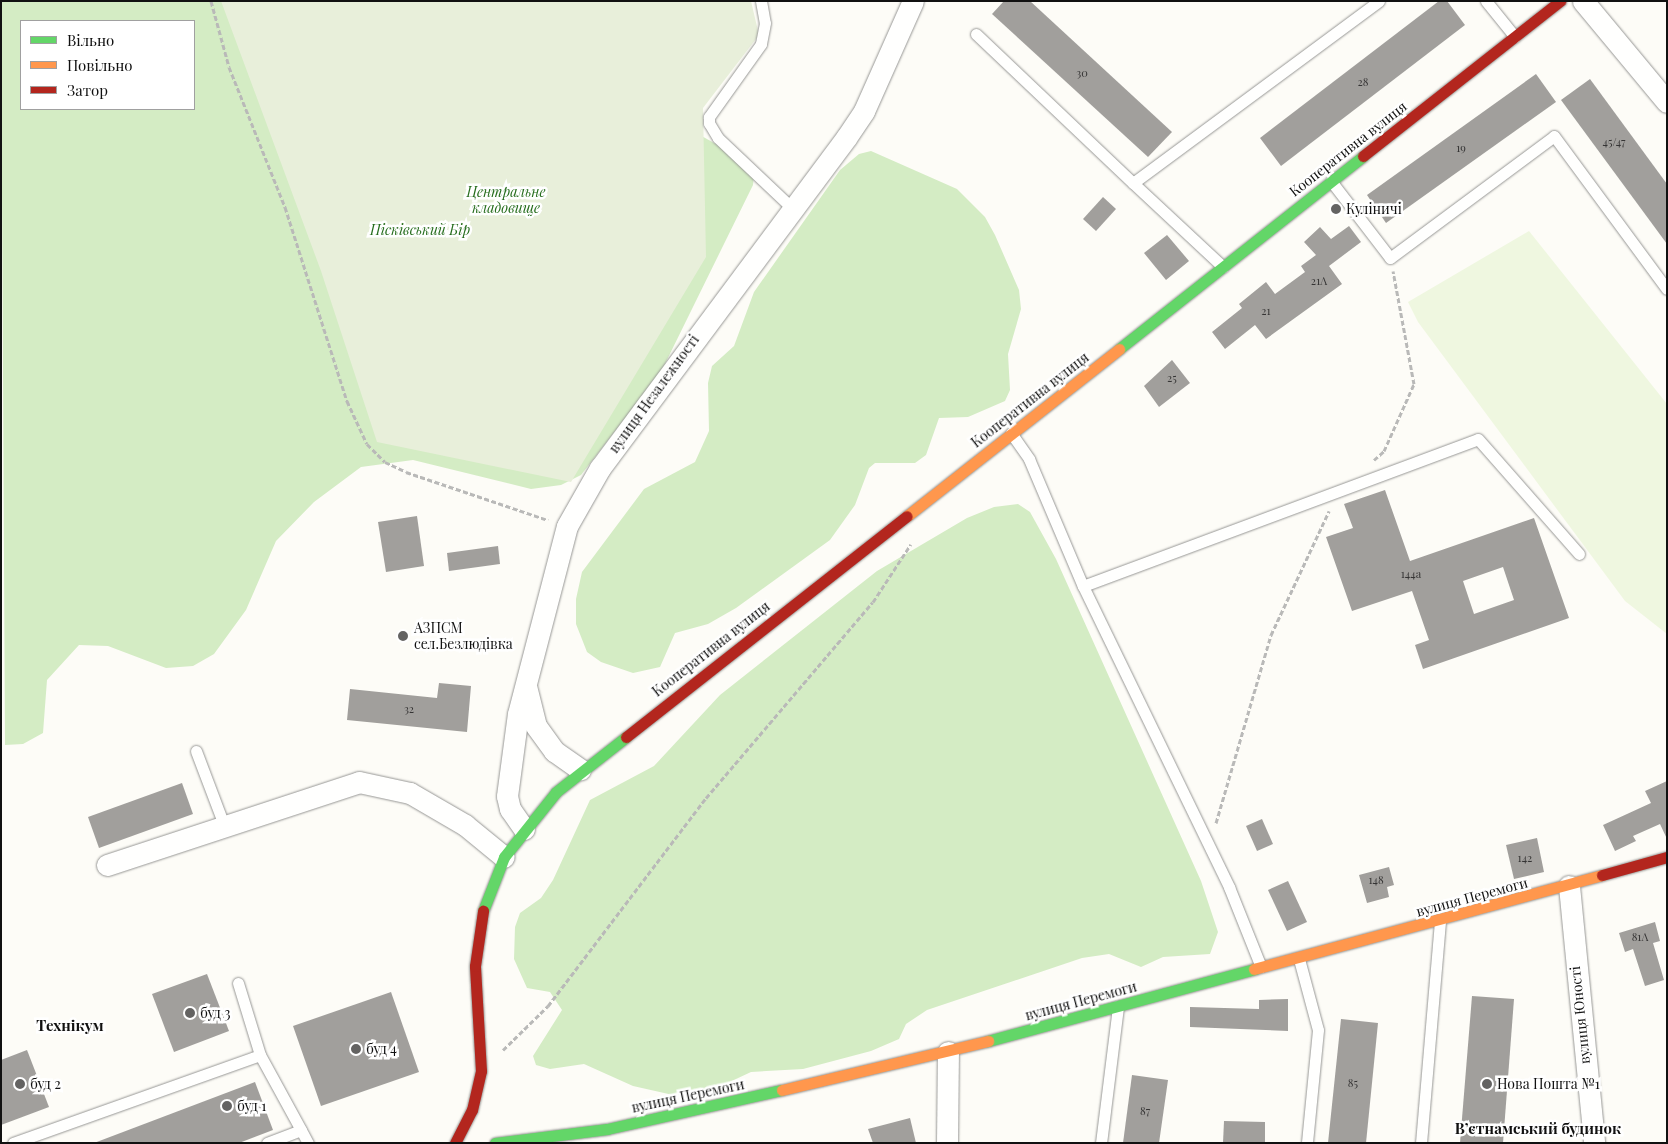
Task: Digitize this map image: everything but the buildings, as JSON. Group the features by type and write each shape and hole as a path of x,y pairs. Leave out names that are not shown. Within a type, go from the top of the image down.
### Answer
{"street":[{"name":"вулиця Незалежності","path":"524,828 510,809 507,796 525,683 567,526 600,468 864,111 913,1"},
{"name":"Кооперативна вулиця","path":"455,1143 469,1116 481,1071 477,946 485,901 504,857 524,828 580,769 1223,268 1560,1"},
{"path":"1583,1 1667,102"},
{"path":"525,683 536,726 554,752 580,769"},
{"path":"107,865 338,785 376,782 422,800 464,825 504,857"},
{"name":"вулиця Перемоги","path":"495,1143 607,1128 948,1052 1569,886 1667,857"},
{"name":"вулиця Юності","path":"1569,886 1594,1143"},
{"path":"947,1143 948,1052"}],"lane":[{"path":"761,1 765,23 761,44 709,117 709,123 718,138 793,209"},
{"path":"1133,183 1380,1"},
{"path":"1486,1 1515,37"},
{"path":"976,34 1223,268"},
{"path":"1331,181 1390,258 1554,136 1667,289"},
{"path":"1011,433 1029,459 1083,586 1210,848 1262,969"},
{"path":"1083,586 1478,439 1579,554"},
{"path":"196,751 224,825"},
{"path":"1421,1143 1440,920"},
{"path":"1299,959 1318,1030 1307,1143"},
{"path":"238,983 260,1056 308,1143"},
{"path":"1101,1143 1118,1006"},
{"path":"13,1143 260,1056"},
{"path":"267,1143 301,1130"}],"path":[{"path":"211,1 229,67 285,207 347,401 367,444 385,462 415,476 567,526"},
{"path":"1370,463 1384,450 1414,384 1390,258"},
{"path":"1210,848 1271,635 1342,489"},
{"path":"481,1071 548,1006 706,798 874,602 915,537"}],"green space":[{"name":"Пісківський Бір","path":"1,1 746,1 690,45 698,134 741,158 754,175 753,185 661,372 581,475 561,485 531,489 413,460 361,467 314,502 276,541 246,610 214,654 193,666 166,668 108,646 79,645 47,680 43,733 23,744 5,745"},
{"name":"Центральне кладовище","path":"221,1 751,1 759,35 703,108 706,257 571,482 377,442 321,271"},
{"path":"871,151 957,189 985,217 995,235 1019,290 1021,309 1008,354 1010,390 1005,401 968,417 939,418 926,455 915,463 875,463 869,468 855,505 830,540 736,608 708,624 675,633 660,667 633,673 601,662 587,652 576,624 576,599 582,572 644,489 695,462 709,431 708,383 712,366 734,346 754,292 840,170 859,154"},
{"path":"1529,231 1667,404 1667,634 1625,601 1418,322 1408,302"},
{"path":"1018,504 1030,512 1056,559 1201,881 1218,932 1210,954 1163,957 1141,967 1109,954 1082,958 927,1010 906,1024 899,1039 871,1051 803,1069 751,1072 704,1094 673,1095 633,1086 584,1064 550,1069 536,1065 533,1056 562,1010 550,992 527,988 514,959 515,927 520,913 541,898 553,880 590,800 654,766 720,695 877,571 967,518 994,507"}],"traffic: fast":[{"path":"1119,349 1363,156"},
{"path":"483,911 504,857 556,792 626,737"},
{"path":"988,1041 1254,969"},
{"path":"495,1143 607,1129 782,1090"}],"traffic: slow":[{"path":"907,516 1119,349"},
{"path":"1254,969 1602,875"},
{"path":"782,1090 988,1041"}],"traffic: jam":[{"path":"1363,156 1560,1"},
{"path":"626,737 907,516"},
{"path":"1602,875 1667,857"},
{"path":"455,1143 472,1110 481,1071 475,966 483,911"}],"place":[{"name":"Куліничі","path":"1336,209"},
{"name":"АЗПСМ сел.Безлюдівка","path":"403,636"},
{"name":"буд 3","path":"190,1013"},
{"name":"буд 4","path":"356,1049"},
{"name":"буд 2","path":"20,1084"},
{"name":"Нова Пошта №1","path":"1487,1084"},
{"name":"буд 1","path":"227,1106"}],"district":[{"name":"Технікум","path":"70,1026"},
{"name":"В’єтнамський будинок","path":"1538,1129"}]}
